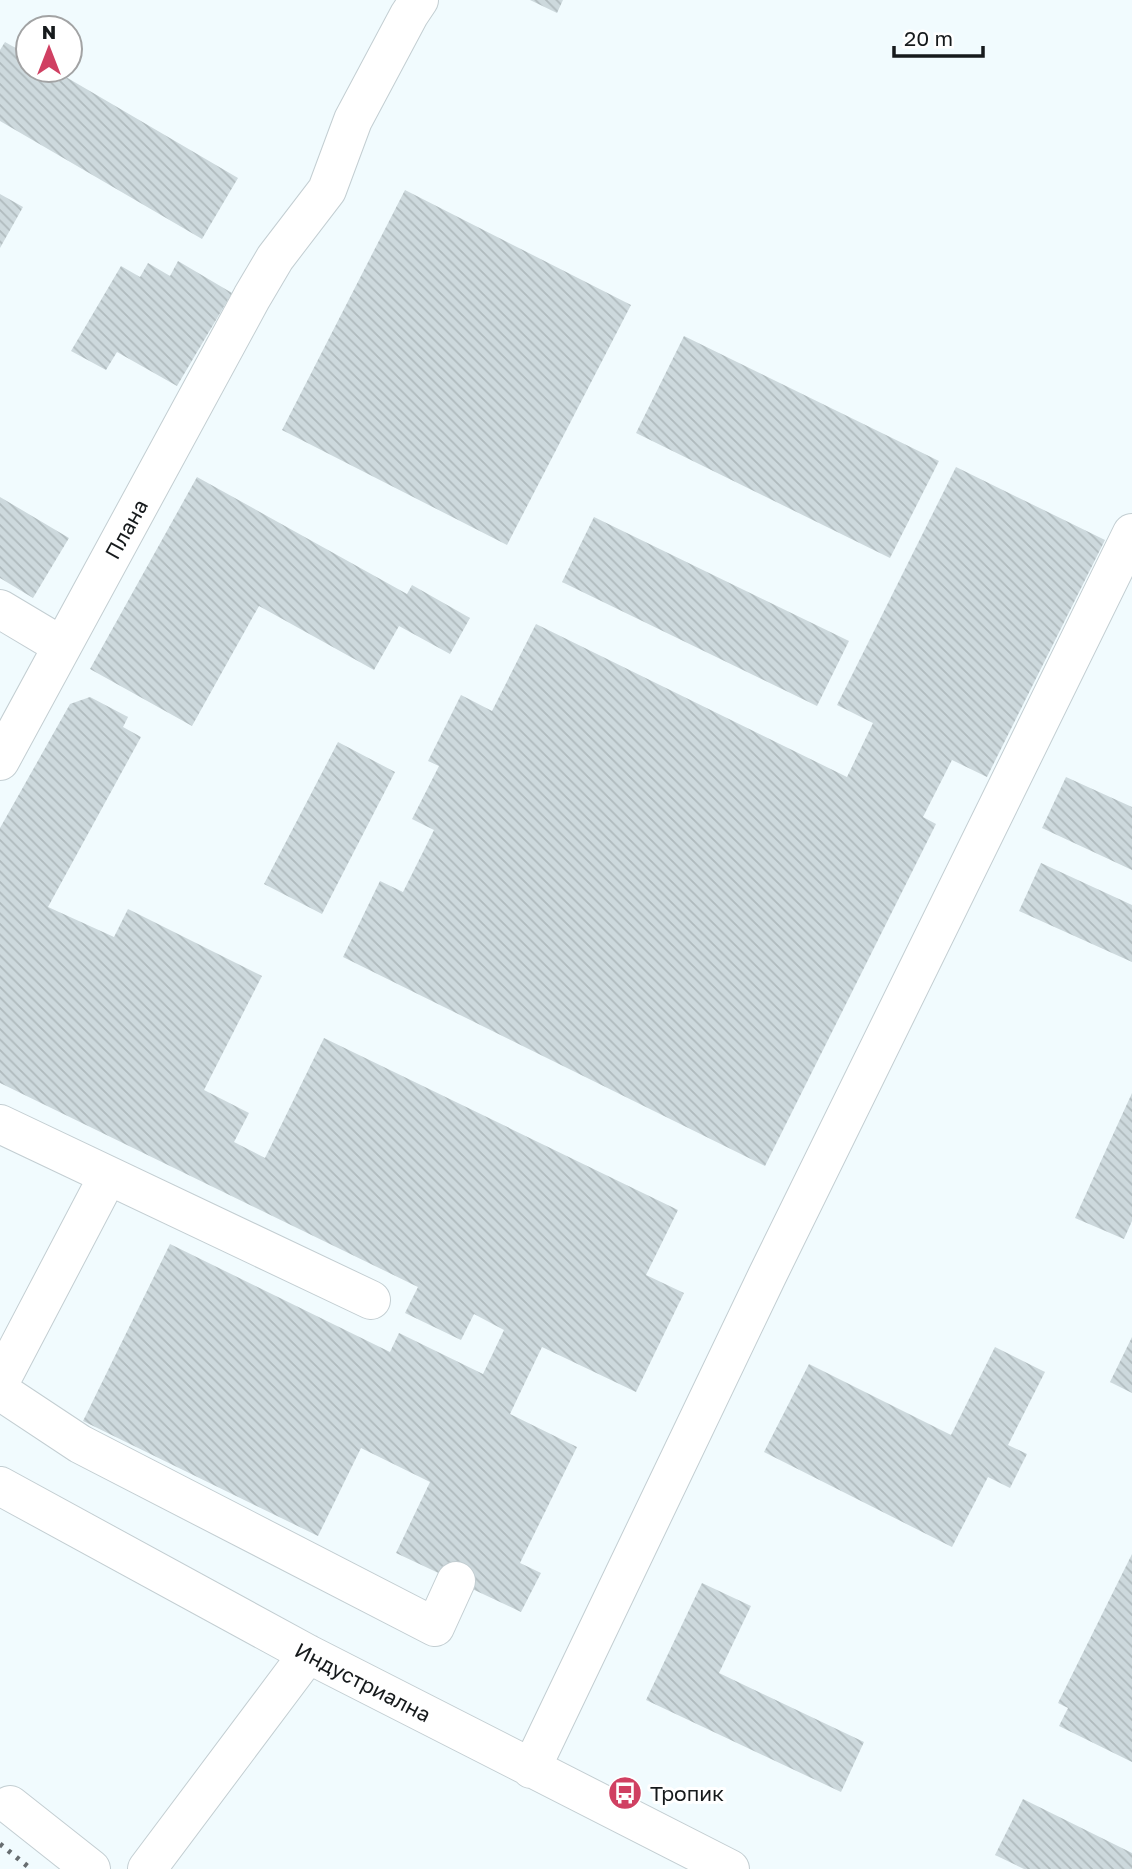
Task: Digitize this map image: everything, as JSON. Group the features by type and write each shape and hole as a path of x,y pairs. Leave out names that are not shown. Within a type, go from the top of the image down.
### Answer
{"street":[{"name":"Плана","path":"0,761 252,297 275,257 327,190 353,120 419,0"},
{"path":"531,1769 766,1276 1132,533"},
{"path":"0,610 62,646"},
{"path":"0,1124 371,1300"},
{"path":"0,1382 108,1175"},
{"path":"0,1391 80,1444 435,1627 456,1581"},
{"name":"Индустриална","path":"0,1486 308,1654 730,1869"},
{"path":"147,1869 308,1654"},
{"path":"10,1805 91,1869"}],"building":[{"path":"530,0 563,0 557,13"},
{"path":"5,42 14,47 14,84 78,84 238,178 202,239 0,121 0,50"},
{"path":"405,190 631,305 507,545 282,430"},
{"path":"0,194 23,207 0,248"},
{"path":"178,261 232,293 177,386 117,352 106,370 71,351 121,266 140,277 148,263 170,276"},
{"path":"684,336 939,461 890,558 636,433"},
{"path":"956,467 1105,540 987,777 952,760 923,817 936,824 765,1166 343,957 380,881 403,892 434,830 412,819 439,766 428,761 461,695 492,711 536,624 847,777 873,723 837,705"},
{"path":"197,477 407,594 412,585 470,618 450,654 399,626 374,670 259,606 192,726 90,669"},
{"path":"0,497 69,538 33,598 0,578"},
{"path":"594,517 849,641 817,706 562,582"},
{"path":"90,697 128,717 123,727 141,737 48,907 114,937 128,909 262,976 204,1090 249,1113 234,1142 265,1158 324,1038 678,1210 646,1275 684,1293 636,1392 542,1347 510,1414 577,1447 520,1563 541,1573 521,1612 396,1553 430,1482 361,1448 318,1536 83,1421 170,1244 390,1352 399,1333 483,1374 504,1330 474,1314 461,1340 405,1313 418,1287 0,1083 0,828 70,704"},
{"path":"338,742 395,772 322,914 264,884"},
{"path":"1066,777 1132,807 1132,870 1042,828"},
{"path":"1041,863 1132,905 1132,962 1019,911"},
{"path":"1132,1093 1132,1221 1124,1239 1075,1218"},
{"path":"1132,1337 1132,1393 1110,1382"},
{"path":"995,1347 1045,1372 1008,1445 1027,1454 1010,1488 988,1477 952,1547 764,1452 809,1364 951,1435"},
{"path":"1132,1554 1132,1762 1059,1726 1068,1708 1058,1703"},
{"path":"702,1583 751,1606 719,1673 864,1742 841,1792 646,1700"},
{"path":"1023,1799 1132,1853 1132,1869 1024,1869 995,1855"}],"railway":[{"path":"0,1844 31,1869"}],"place":[{"name":"Тропик","path":"625,1793"}]}
